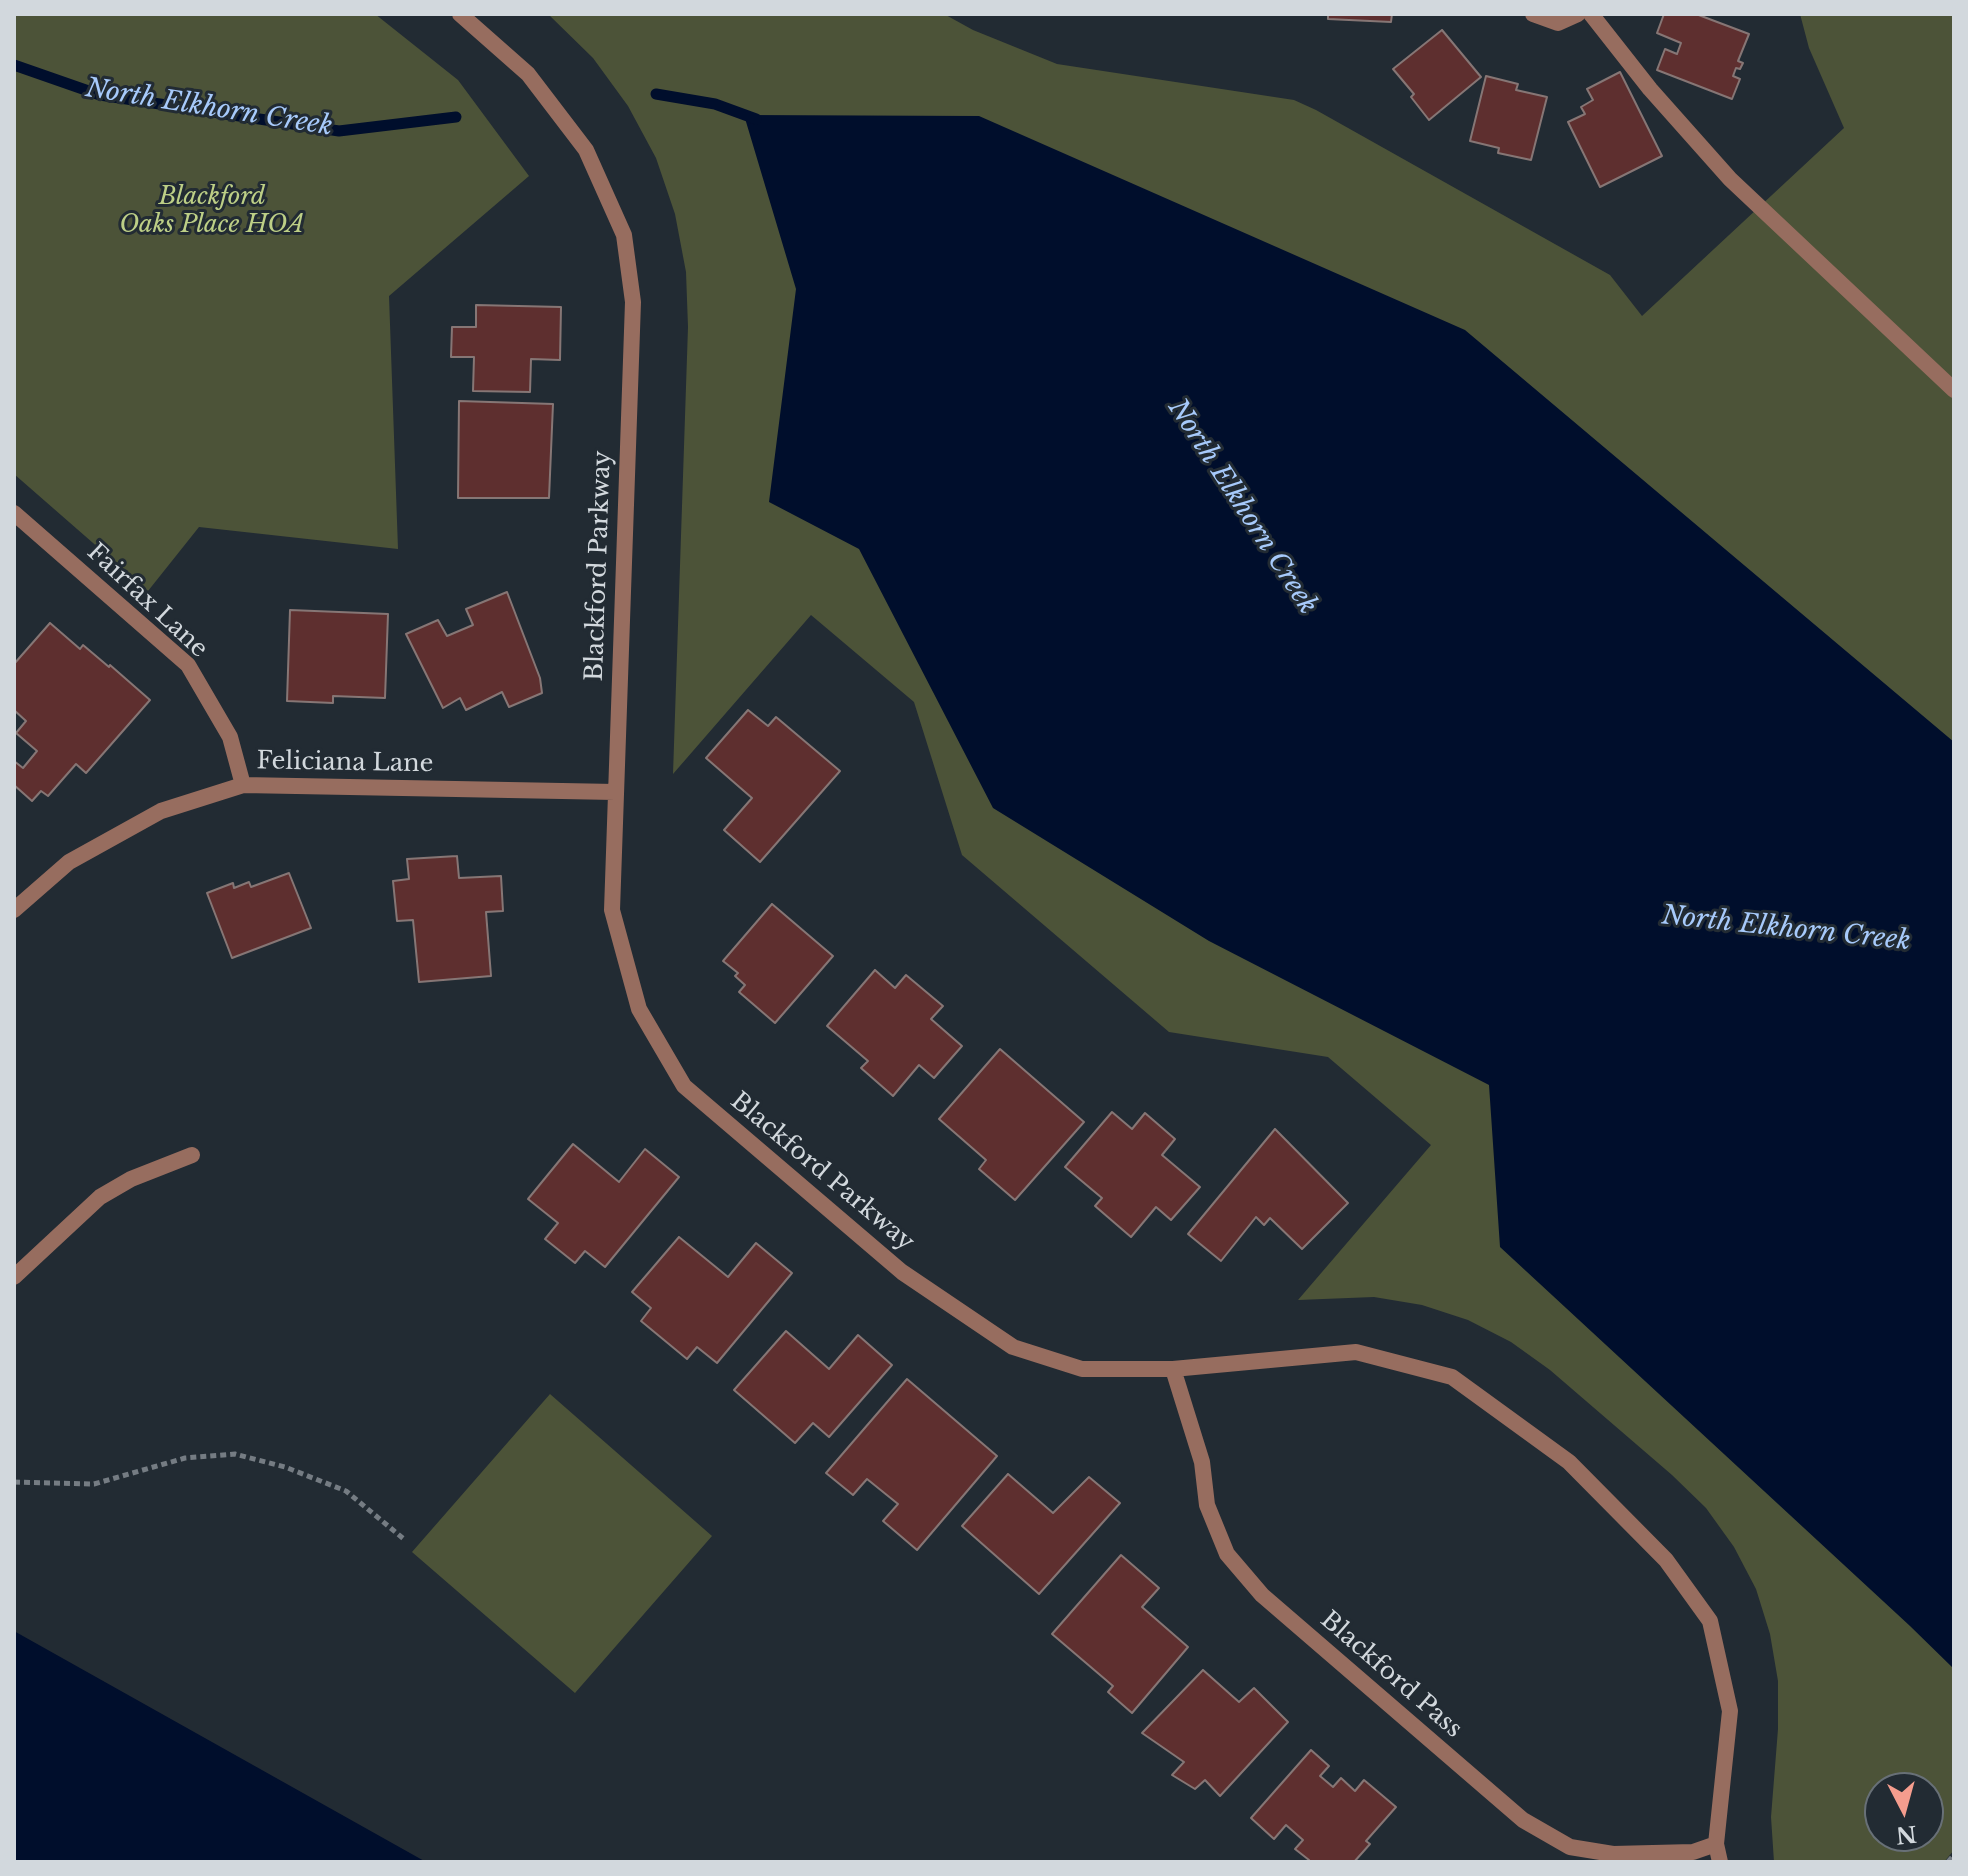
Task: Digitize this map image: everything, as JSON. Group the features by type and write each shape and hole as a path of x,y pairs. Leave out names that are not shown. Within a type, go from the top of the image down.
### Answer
{"street":[{"name":"Blackford Parkway","path":"460,14 528,74 586,150 624,235 633,302 612,910 639,1009 684,1086 902,1272 1013,1347 1082,1369 1173,1369 1356,1352 1452,1377 1569,1462 1666,1560 1710,1621 1730,1711 1716,1844 1720,1862"},
{"path":"1533,14 1558,23 1578,14"},
{"path":"1591,14 1650,89 1730,179 1954,390"},
{"name":"Fairfax Lane","path":"14,513 188,665 230,737 243,785"},
{"name":"Feliciana Lane","path":"14,910 69,862 161,811 243,785 615,792"},
{"path":"14,1277 100,1197 131,1179 192,1155"},
{"name":"Blackford Pass","path":"1173,1369 1202,1462 1207,1505 1227,1554 1262,1595 1523,1820 1570,1847 1613,1854 1693,1852 1716,1844"}],"path":[{"path":"14,1482 94,1484 185,1458 235,1454 285,1467 346,1491 405,1540"},
{"path":"1948,1862 1954,1855"}],"green space":[{"name":"Blackford Oaks Place HOA","path":"14,14 375,14 458,80 529,176 389,296 398,549 199,527 148,591 14,474"},
{"path":"548,14 944,14 973,30 1057,64 1294,100 1610,275 1642,316 1844,128 1809,48 1800,14 1954,14 1954,1850 1944,1862 1774,1862 1771,1817 1778,1729 1778,1681 1770,1634 1756,1589 1734,1547 1706,1508 1550,1370 1511,1342 1468,1320 1422,1305 1374,1297 1298,1300 1431,1145 1328,1057 1169,1032 962,855 914,702 811,615 673,774 688,327 686,272 675,214 656,158 628,106 593,58"},
{"path":"550,1394 712,1536 575,1693 412,1552"}],"water":[{"path":"744,115 979,116 1465,330 1954,742 1954,1669 1500,1247 1489,1085 1209,941 993,808 859,549 769,502 796,289"},
{"path":"14,1631 426,1862 14,1862"}],"building":[{"path":"1328,14 1392,14 1391,22 1328,19"},
{"path":"1664,14 1696,14 1749,34 1738,61 1743,63 1740,69 1736,68 1733,76 1740,79 1732,99 1657,70 1665,49 1677,54 1681,43 1657,33"},
{"path":"1442,30 1481,77 1429,120 1411,97 1414,94 1393,69"},
{"path":"1620,72 1662,156 1600,187 1568,122 1585,114 1581,107 1593,100 1587,89"},
{"path":"1486,76 1518,84 1516,90 1547,97 1531,160 1498,153 1499,148 1470,141"},
{"path":"476,305 561,307 560,360 531,359 530,392 473,391 474,357 451,357 452,327 476,327"},
{"path":"459,401 553,404 549,498 458,498"},
{"path":"507,592 540,678 542,693 509,707 502,692 466,710 460,698 443,708 406,634 438,620 447,636 473,625 466,609"},
{"path":"290,610 388,614 385,698 333,696 333,703 287,701"},
{"path":"50,623 80,649 83,645 110,665 150,700 86,773 76,764 48,796 41,791 32,801 14,785 14,761 23,768 37,751 16,733 26,721 14,710 14,664"},
{"path":"748,710 768,726 776,717 840,771 760,862 724,830 752,798 706,758"},
{"path":"457,856 459,878 501,876 503,911 486,912 491,976 419,982 413,920 397,921 393,881 409,879 407,859"},
{"path":"289,873 311,928 232,958 207,893 233,883 234,888 249,882 251,887"},
{"path":"772,904 833,956 775,1023 739,992 745,985 735,976 738,973 723,961"},
{"path":"875,970 895,988 906,975 943,1006 931,1019 962,1046 934,1078 919,1065 893,1096 861,1068 868,1061 827,1026"},
{"path":"1000,1049 1084,1122 1015,1200 979,1169 986,1160 939,1119"},
{"path":"1112,1112 1132,1129 1145,1113 1175,1139 1162,1155 1200,1187 1171,1220 1156,1207 1131,1237 1095,1206 1102,1198 1065,1167"},
{"path":"1275,1129 1348,1203 1302,1249 1270,1218 1264,1225 1256,1217 1221,1261 1188,1234"},
{"path":"573,1144 619,1182 645,1149 679,1177 605,1267 585,1251 575,1263 545,1239 558,1223 528,1199"},
{"path":"679,1237 728,1277 756,1243 792,1273 717,1363 697,1347 687,1359 641,1321 651,1308 632,1292"},
{"path":"786,1331 829,1369 858,1335 892,1365 829,1437 813,1423 795,1443 734,1390"},
{"path":"907,1379 997,1456 917,1550 883,1521 898,1504 867,1479 853,1495 826,1473"},
{"path":"1008,1474 1053,1513 1089,1477 1120,1503 1039,1594 962,1526"},
{"path":"1121,1555 1159,1588 1142,1607 1188,1647 1132,1713 1108,1692 1113,1686 1052,1634"},
{"path":"1203,1670 1239,1702 1254,1688 1288,1722 1220,1796 1205,1780 1195,1789 1172,1775 1184,1762 1142,1733"},
{"path":"1311,1750 1329,1766 1320,1776 1333,1787 1341,1778 1355,1791 1364,1780 1396,1807 1366,1841 1370,1844 1354,1862 1307,1862 1309,1860 1295,1849 1303,1840 1286,1825 1274,1839 1251,1818"}],"waterway":[{"name":"North Elkhorn Creek","path":"14,65 100,95 339,131 456,117"},
{"name":"North Elkhorn Creek","path":"656,94 715,104 756,119"}]}
